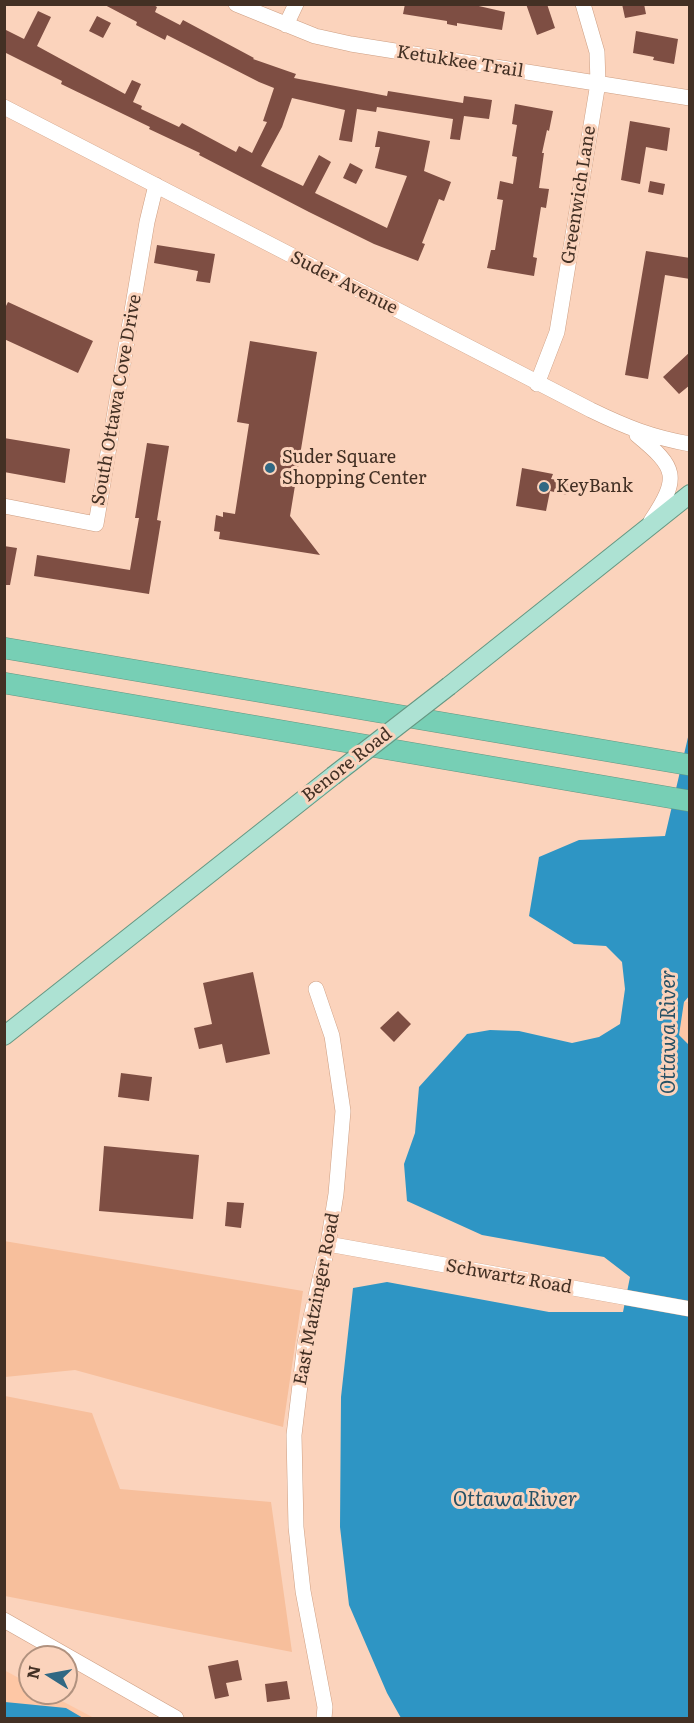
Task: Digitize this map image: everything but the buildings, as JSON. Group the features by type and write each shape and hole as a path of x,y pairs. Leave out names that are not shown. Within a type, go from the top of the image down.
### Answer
{"highway":[{"path":"4,648 680,763"},
{"path":"4,684 690,801"}],"main road":[{"name":"Benore Road","path":"4,1036 690,494"},
{"path":"668,511 690,503"}],"street":[{"name":"Ketukkee Trail","path":"236,4 315,36 351,44 690,98"},
{"path":"286,25 296,4"},
{"name":"Greenwich Lane","path":"537,384 557,332 598,83 597,52 583,4"},
{"name":"Suder Avenue","path":"4,107 537,384 630,429 658,438 690,444"},
{"name":"South Ottawa Cove Drive","path":"4,506 96,524 147,222 156,185"},
{"path":"630,429 659,453 668,465 672,483 666,498 646,529"},
{"name":"East Matzinger Road","path":"315,989 332,1036 343,1111 336,1194 328,1244 305,1343 294,1435 296,1527 303,1591 325,1707 324,1719"},
{"name":"Schwartz Road","path":"328,1244 690,1309"},
{"path":"4,1620 176,1719"}],"shaded area":[{"path":"684,1002 689,1002 689,1046 679,1035"},
{"path":"4,1241 303,1291 283,1427 75,1370 5,1377"},
{"path":"5,1396 92,1413 120,1489 271,1502 292,1652 5,1596"},
{"path":"4,1670 18,1678 18,1705 70,1705 94,1718 5,1718"}],"water":[{"name":"Ottawa River","path":"689,733 690,995 684,1002 679,1035 690,1046 689,1718 401,1718 387,1693 349,1605 340,1527 341,1397 353,1288 387,1282 549,1312 623,1312 630,1277 604,1257 482,1235 407,1201 404,1164 415,1133 419,1087 467,1034 490,1030 519,1031 572,1043 599,1037 620,1024 625,989 622,962 606,946 574,944 529,916 539,857 579,840 665,836"},
{"path":"5,1702 66,1708 83,1718 5,1718"}],"place":[{"name":"Suder Square Shopping Center","path":"270,468"},
{"name":"KeyBank","path":"544,487"}]}
